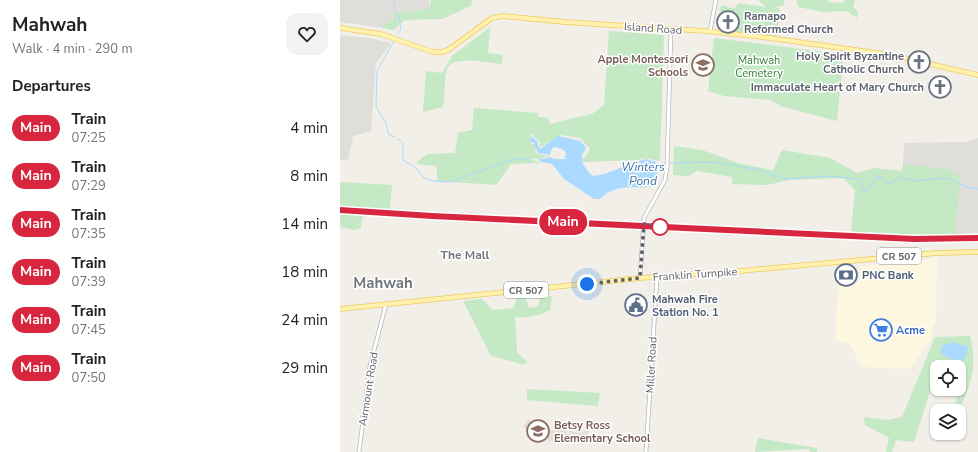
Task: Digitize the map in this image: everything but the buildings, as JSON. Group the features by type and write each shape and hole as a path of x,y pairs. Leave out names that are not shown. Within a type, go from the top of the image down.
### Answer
{"main road":[{"name":"Island Road","path":"340,28 381,34 437,52 452,48 486,21 499,16 710,31 878,53 978,75"},
{"name":"Franklin Turnpike","path":"340,309 640,278 875,258 978,252"}],"street":[{"path":"710,31 715,1"},
{"path":"640,278 644,218 665,180 667,167 671,29"},
{"name":"Miller Road","path":"646,452 657,277"},
{"name":"Airmount Road","path":"359,452 370,366 386,304"}],"shaded area":[{"path":"340,0 429,0 429,9 393,13 394,20 384,24 383,28 340,22"},
{"path":"340,35 369,38 391,43 376,63 371,131 353,136 348,160 340,160"},
{"path":"978,138 978,234 955,236 956,214 903,164 904,143 965,142"},
{"path":"937,258 936,321 932,328 933,336 910,369 862,367 849,342 835,342 838,286 858,283 860,266"},
{"name":"Betsy Ross Elementary School","path":"528,419 547,432 550,430 562,430 563,428 567,428 567,435 569,434 569,431 583,433 584,431 588,431 588,443 569,442 569,437 565,437 562,442 558,443 547,440 548,437 545,436 542,440 523,427"}],"green space":[{"path":"431,0 472,0 471,6 442,19 405,20 393,30 383,28 384,24 394,20 393,13 429,9"},
{"path":"758,0 785,0 783,6 773,7 780,9 777,36 732,31 734,15 719,14 721,5 735,9 738,3 766,7"},
{"path":"796,0 828,0 829,2 843,3 845,0 855,0 853,6 858,12 857,18 846,11 823,12 798,7"},
{"path":"490,27 488,53 503,55 502,64 472,60 450,64 446,74 443,107 423,112 426,71 442,73 452,56"},
{"path":"609,31 664,35 660,161 643,158 639,160 582,162 590,149 580,138 561,135 539,148 540,142 530,133 531,144 537,144 535,153 551,157 530,159 541,163 511,164 496,185 437,181 437,166 415,164 427,154 455,153 458,133 472,130 474,108 538,113 538,117 549,118 549,124 592,114 604,105"},
{"name":"Mahwah Cemetery","path":"714,38 824,52 820,70 827,51 844,54 837,121 780,106 771,100 724,96 708,91"},
{"path":"674,146 702,150 741,164 773,170 782,150 830,158 857,173 873,168 902,171 903,164 951,170 960,178 955,236 851,233 855,190 843,178 789,180 767,185 732,184 732,177 697,171 688,176 673,175"},
{"path":"340,182 392,185 390,210 362,217 361,228 354,230 340,227"},
{"path":"518,296 525,296 529,308 538,306 541,297 552,296 550,310 533,316 515,317 517,352 528,363 521,364 491,356 463,301 482,299 493,310 513,308"},
{"path":"970,336 973,366 966,394 966,360 930,360 930,391 914,442 896,440 892,452 886,452 889,438 865,425 864,417 887,420 902,417 935,337"},
{"path":"527,389 600,393 598,406 527,400"},
{"path":"957,396 965,396 962,404 955,404"},
{"path":"758,438 817,448 817,452 810,452 809,449 755,452"}],"water":[{"name":"Winters Pond","path":"531,136 538,142 537,144 540,149 558,136 580,141 586,147 582,154 583,164 590,174 594,176 604,174 645,159 656,162 657,173 655,183 649,187 629,187 617,189 605,194 600,199 594,199 564,179 552,164 541,162 537,158 543,159 551,157 553,159 565,159 566,152 555,147 552,148 550,155 538,153 534,143 530,142"},
{"path":"954,342 968,347 967,354 964,359 952,359 941,353 941,346"}],"waterway":[{"path":"394,0 395,10 399,17 401,29 398,34"},
{"path":"394,41 377,71 376,107 385,121 389,135 395,137"},
{"path":"398,139 403,143 403,160 416,168 424,178 433,181 450,182 514,159 529,159"},
{"path":"669,163 710,162 726,164 763,171 784,179 829,176 857,179 861,180 862,191 869,190 876,176 882,178 883,181 890,183 901,177 915,181 946,178 963,186 978,189"},
{"path":"656,165 666,163"}],"railway":[{"path":"340,212 929,241 978,240"}],"train":[{"name":"Main","path":"340,210 371,213 914,239 978,238"}],"place":[{"name":"Ramapo Reformed Church","path":"728,22"},
{"name":"Holy Spirit Byzantine Catholic Church","path":"919,62"},
{"name":"Apple Montessori Schools","path":"703,65"},
{"name":"Immaculate Heart of Mary Church","path":"940,87"},
{"name":"PNC Bank","path":"846,275"},
{"name":"Mahwah Fire Station No. 1","path":"636,305"},
{"name":"Acme","path":"881,330"},
{"name":"Betsy Ross Elementary School","path":"538,431"}],"district":[{"name":"The Mall","path":"465,255"},
{"name":"Mahwah","path":"383,283"}],"route":[{"path":"587,284 640,278 644,224 660,227"}]}
